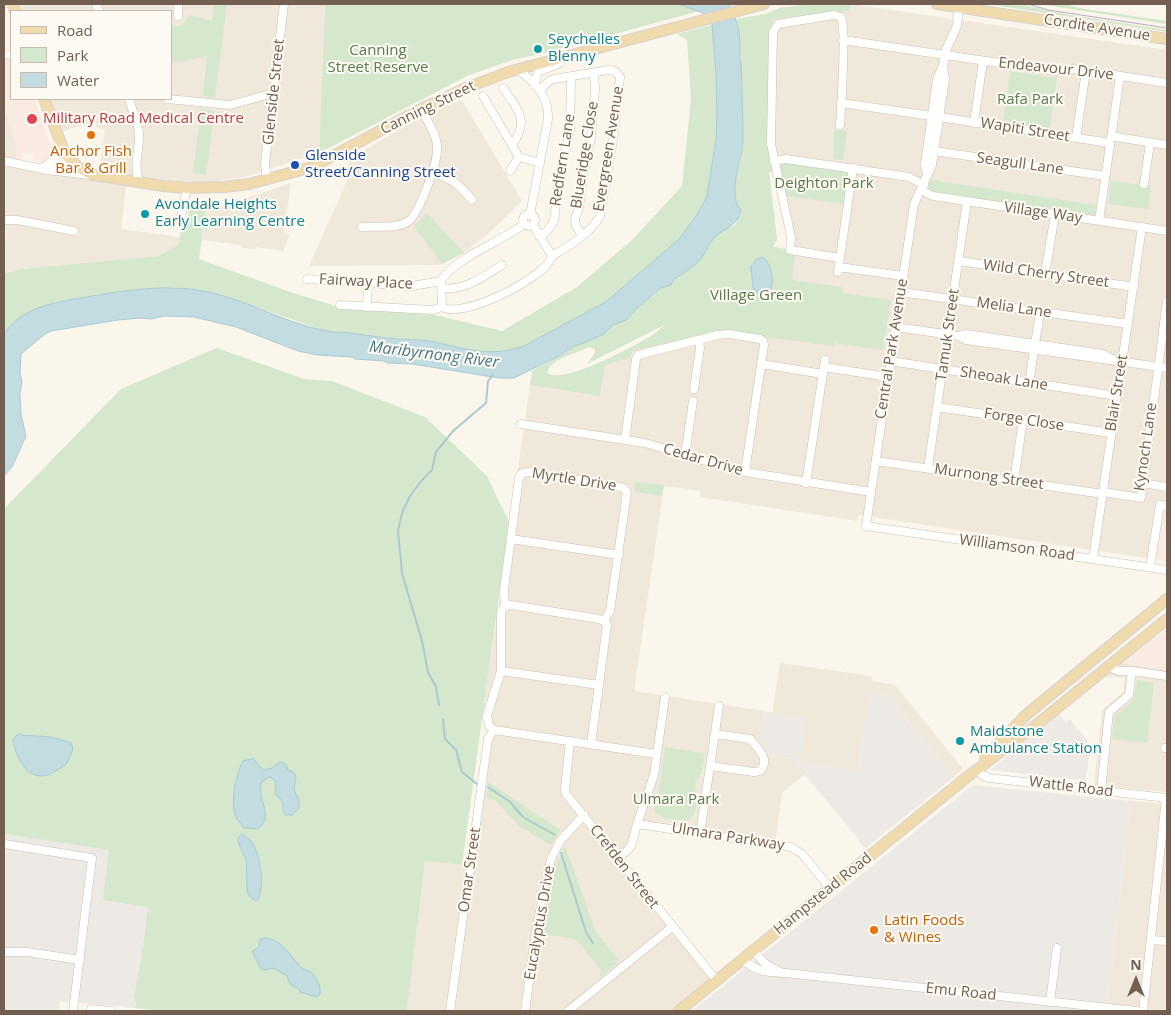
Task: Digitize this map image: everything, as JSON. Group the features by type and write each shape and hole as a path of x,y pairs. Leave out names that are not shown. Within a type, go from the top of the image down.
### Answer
{"main road":[{"name":"Canning Street","path":"70,160 82,170 93,175 125,181 187,188 224,187 268,180 312,167 421,109 466,88 514,70 764,4"},
{"name":"Cordite Avenue","path":"937,4 1167,39"},
{"path":"44,100 64,154 70,160"},
{"name":"Hampstead Road","path":"967,777 1023,717 1167,599"},
{"name":"Hampstead Road","path":"679,1011 967,777 1167,619"}],"street":[{"path":"178,4 178,16"},
{"name":"Glenside Street","path":"268,180 265,163 284,4"},
{"name":"Central Park Avenue","path":"927,175 925,164 944,79 943,66 946,50 954,34 960,7"},
{"path":"840,125 843,40 843,22 841,18 836,15 779,23 776,25 774,32 771,134 774,161 791,237 790,250 840,258"},
{"name":"Endeavour Drive","path":"843,40 1054,71 1074,69 1167,83"},
{"path":"552,256 533,225 534,220 530,215 548,119 548,109 537,87 536,76 542,70 590,50"},
{"path":"974,123 983,61"},
{"path":"514,70 526,83 537,87"},
{"name":"Evergreen Avenue","path":"340,305 433,310 442,308 454,311 466,309 484,303 536,274 548,263 552,256 562,251 597,221 601,210 614,134 620,77 615,71 609,70 549,81 537,87"},
{"path":"1076,138 1086,71"},
{"name":"Blueridge Close","path":"582,235 576,226 575,219 579,208 591,136 595,89 594,73"},
{"name":"Redfern Lane","path":"539,236 547,231 554,221 558,188 570,130 571,76"},
{"path":"1099,221 1120,76"},
{"path":"503,88 521,115 522,121 518,136 512,145"},
{"path":"172,99 230,105 274,93"},
{"path":"483,96 519,157 540,163"},
{"path":"129,100 139,132 135,167 140,183"},
{"name":"Wapiti Street","path":"841,103 1110,143"},
{"path":"362,227 395,226 411,220 416,210 437,159 437,141 421,109"},
{"name":"Central Park Avenue","path":"866,526 914,204 932,164 936,117"},
{"path":"1116,137 1167,145"},
{"path":"40,167 56,157 59,141"},
{"path":"1144,184 1150,143"},
{"name":"Seagull Lane","path":"934,151 1105,176"},
{"path":"510,170 519,157"},
{"name":"Village Way","path":"774,161 786,158 910,177 933,196 1167,231"},
{"name":"Canning Street","path":"40,167 70,160"},
{"name":"Canning Street","path":"4,161 66,173 93,175"},
{"path":"125,181 135,167"},
{"path":"853,168 839,269 903,276"},
{"path":"432,172 458,184 472,200"},
{"path":"181,216 187,188"},
{"name":"Tamuk Street","path":"928,468 968,201"},
{"path":"1045,274 1055,214"},
{"path":"524,224 523,218 530,215"},
{"path":"4,220 17,220 74,231"},
{"path":"524,224 528,226 533,225"},
{"path":"442,308 442,285 452,267 509,235 524,224"},
{"name":"Blair Street","path":"1093,558 1117,396 1118,361 1128,324 1142,228"},
{"name":"Wild Cherry Street","path":"959,261 1134,286"},
{"name":"Fairway Place","path":"308,279 412,286 442,285 456,289 468,286 502,265"},
{"path":"367,307 368,284"},
{"name":"Melia Lane","path":"901,292 1128,324"},
{"name":"Kynoch Lane","path":"1103,493 1141,498 1167,301"},
{"path":"1029,383 1040,312"},
{"path":"896,326 960,336 966,340 1034,347 1103,360 1167,368"},
{"path":"625,440 638,355 718,335 729,334 760,339 764,345 745,472"},
{"path":"694,389 700,348 698,340"},
{"name":"Sheoak Lane","path":"890,361 1117,396"},
{"path":"761,364 824,367 888,377"},
{"path":"806,483 824,367"},
{"path":"685,455 693,401"},
{"name":"Forge Close","path":"937,407 1111,433"},
{"path":"692,410 701,412"},
{"path":"1014,481 1023,420"},
{"name":"Cedar Drive","path":"521,424 536,422 645,443 745,472 871,492"},
{"name":"Murnong Street","path":"876,461 1103,493"},
{"name":"Myrtle Drive","path":"494,730 489,726 488,716 501,671 501,615 505,606 504,590 519,478 522,473 529,472 625,489 627,496 619,556 610,611 604,621"},
{"path":"1142,483 1167,487"},
{"path":"1150,567 1160,505 1167,506"},
{"name":"Williamson Road","path":"866,526 1167,570"},
{"path":"511,539 619,556"},
{"path":"505,606 511,605 604,621 607,630 591,744"},
{"path":"1118,659 1120,666 1132,671"},
{"path":"1108,667 1119,671 1167,676"},
{"path":"501,671 599,685"},
{"path":"1101,791 1109,712 1129,695 1132,671"},
{"path":"618,858 632,844 654,775 665,697"},
{"path":"700,833 719,706"},
{"path":"494,730 656,754"},
{"name":"Omar Street","path":"450,1011 488,739 494,730"},
{"path":"710,766 754,772 760,771 765,763 764,757 750,739 715,734"},
{"name":"Crefden Street","path":"570,741 566,794 716,980"},
{"name":"Wattle Road","path":"977,770 988,778 1167,798"},
{"path":"1143,1011 1167,798"},
{"name":"Eucalyptus Drive","path":"525,1011 536,931 551,859 560,841 584,815"},
{"name":"Ulmara Parkway","path":"637,824 791,846 802,854 830,888"},
{"path":"4,844 92,858 73,1011"},
{"path":"1158,870 1167,871"},
{"path":"568,1011 672,927"},
{"path":"1150,940 1167,941"},
{"path":"1050,1002 1057,948"},
{"name":"Emu Road","path":"753,950 764,963 786,973"},
{"path":"4,952 28,952 80,960"},
{"name":"Emu Road","path":"741,959 759,971 1136,1011"},
{"path":"91,1009 110,1011"}],"shaded area":[{"path":"18,4 325,4 319,153 246,177 203,183 167,181 99,171 105,129 97,128 95,121 61,132 50,100 172,100 172,10 20,10"},
{"path":"850,4 1167,50 1167,508 1153,559 859,515 857,521 700,497 701,491 664,486 634,691 764,711 760,740 770,755 791,758 805,774 782,793 775,844 636,823 632,844 616,857 716,980 678,1011 407,1011 425,861 470,866 489,736 489,726 482,718 530,385 600,396 605,365 631,358 632,351 772,247 787,249 787,238 767,141 772,19 849,11"},
{"path":"4,57 10,58 10,100 35,100 50,144 54,143 55,154 46,162 33,161 33,154 22,153 23,160 16,159 17,147 4,107"},
{"path":"462,100 522,201 492,230 464,253 440,265 309,266 347,181 349,159 428,113"},
{"path":"4,107 17,147 16,166 126,186 121,229 180,237 179,244 159,256 21,269 4,274 7,228 4,228"},
{"path":"291,183 284,232 290,235 283,251 256,247 256,249 242,248 241,245 202,240 207,202 227,205"},
{"path":"1160,507 1167,508 1167,561 1153,559"},
{"path":"1167,629 1167,670 1122,663"},
{"path":"780,663 872,676 872,681 895,685 963,769 954,777 888,696 870,694 858,771 799,762 805,718 772,713"},
{"path":"1122,663 1167,670 1167,792 1094,785 1102,710 1123,692 1125,678 1107,676"},
{"path":"870,693 888,696 954,777 864,849 855,835 791,758 770,755 760,740 764,711 806,718 799,762 858,771"},
{"path":"1059,715 1066,722 1070,719 1090,744 1086,781 990,770"},
{"path":"973,785 1131,801 1107,1011 692,1011"},
{"path":"1131,801 1167,804 1167,1011 1107,1011"},
{"path":"4,834 109,850 148,907 135,1008 60,1001 59,1011 4,1011"}],"green space":[{"path":"214,4 227,4 215,98 203,96 207,56 179,62 172,61 172,25 182,25 188,15 212,21"},
{"name":"Canning Street Reserve","path":"325,4 679,4 699,11 549,52 512,60 467,76 319,153"},
{"name":"Village Green","path":"811,4 850,4 849,11 772,19 767,141 773,171 769,172 777,239 773,247 787,249 787,253 795,254 792,280 842,287 842,293 891,300 883,350 835,343 834,346 719,331 632,351 631,358 605,365 600,396 530,385 532,371 574,346 604,334 613,325 626,320 660,288 667,285 699,261 715,236 735,225 741,216 735,190 743,139 741,64 739,30 736,19 765,14 779,8","holes":["666,324 653,335 599,363 568,374 555,375 547,373 554,363 588,347 595,349 595,353 587,364"]},
{"path":"987,4 1020,4 1059,13 1167,30 1167,32"},
{"path":"1039,4 1066,4 1079,8 1167,21 1167,24"},
{"path":"712,25 716,74 716,140 707,196 696,216 679,239 607,301 526,345 513,350 493,352 466,350 415,340 328,332 225,296 174,287 118,292 48,304 4,334 4,274 21,269 159,256 179,244 182,223 187,224 191,200 207,202 199,259 293,293 339,307 435,315 502,331 577,287 633,239 682,186 691,99 687,40 677,34"},
{"name":"Rafa Park","path":"1010,71 1057,78 1050,128 1003,122"},
{"path":"201,109 214,111 206,175 193,173"},
{"path":"834,130 847,131 843,160 834,159"},
{"name":"Deighton Park","path":"780,163 850,170 845,204 785,196 779,168"},
{"path":"930,179 1096,205 1095,215 929,191 927,187"},
{"path":"1111,181 1151,186 1148,209 1108,204"},
{"path":"427,213 464,253 442,264 414,226"},
{"path":"217,348 304,379 332,381 425,417 487,476 509,522 462,865 425,861 407,1011 162,1011 135,1008 134,997 148,907 103,900 109,850 4,834 4,509 121,389"},
{"path":"636,482 664,485 662,496 635,492"},
{"path":"1137,680 1154,683 1147,743 1112,739 1115,716 1134,700"},
{"name":"Ulmara Park","path":"665,747 705,753 701,773 695,784 696,809 689,820 666,819 654,812"},
{"path":"488,782 560,830 551,845 519,826 495,800 487,798"},
{"path":"565,846 596,932 616,957 620,958 616,961 617,963 600,977 601,970 576,939 542,934 557,863"}],"water":[{"name":"Maribyrnong River","path":"679,4 729,4 737,23 740,39 743,139 735,190 738,207 741,209 738,219 713,239 698,262 673,280 671,285 660,288 626,320 613,325 604,334 574,346 557,357 514,378 499,378 412,364 317,355 298,351 236,327 194,317 165,316 151,319 118,320 51,331 21,354 21,414 26,436 12,467 4,476 4,334 19,318 48,305 123,291 182,288 214,293 294,322 330,332 393,339 425,340 489,352 513,349 526,345 607,301 679,239 696,216 707,196 716,140 717,114 712,23 705,14"},
{"path":"763,257 771,271 772,282 768,298 763,299 753,288 751,266 756,260"},
{"path":"20,734 50,737 71,743 73,749 67,763 46,775 38,776 32,773 21,763 15,748 13,741"},
{"path":"254,759 263,770 272,768 280,762 286,764 288,770 296,776 294,790 299,800 299,808 292,815 285,815 283,803 276,794 275,781 270,777 264,780 260,789 265,819 258,829 244,828 237,819 234,806 234,790 240,767 243,761"},
{"path":"243,834 252,842 255,848 261,871 261,888 257,901 248,894 246,861 238,841 238,838"},
{"path":"265,938 281,944 303,969 313,974 320,988 320,994 317,997 300,992 300,990 290,984 287,976 274,968 263,970 259,967 253,951 259,947 260,940"}],"waterway":[{"name":"Maribyrnong River","path":"439,705 436,687 428,672 422,641 402,573 398,531 402,513 410,496 432,470 436,452 453,431 486,403 488,381 493,375"},
{"path":"443,719 445,739 456,750 462,772 477,784"},
{"path":"488,787 510,802 523,817 555,835"},
{"path":"561,853 586,932 593,943"}],"tram line":[{"path":"1028,4 1048,10 1167,28"}],"place":[{"name":"Seychelles Blenny","path":"538,49"},
{"name":"Military Road Medical Centre","path":"32,119"},
{"name":"Anchor Fish Bar & Grill","path":"91,135"},
{"name":"Glenside Street/Canning Street","path":"295,165"},
{"name":"Avondale Heights Early Learning Centre","path":"145,214"},
{"name":"Maidstone Ambulance Station","path":"960,741"},
{"name":"Latin Foods & Wines","path":"874,930"}]}
